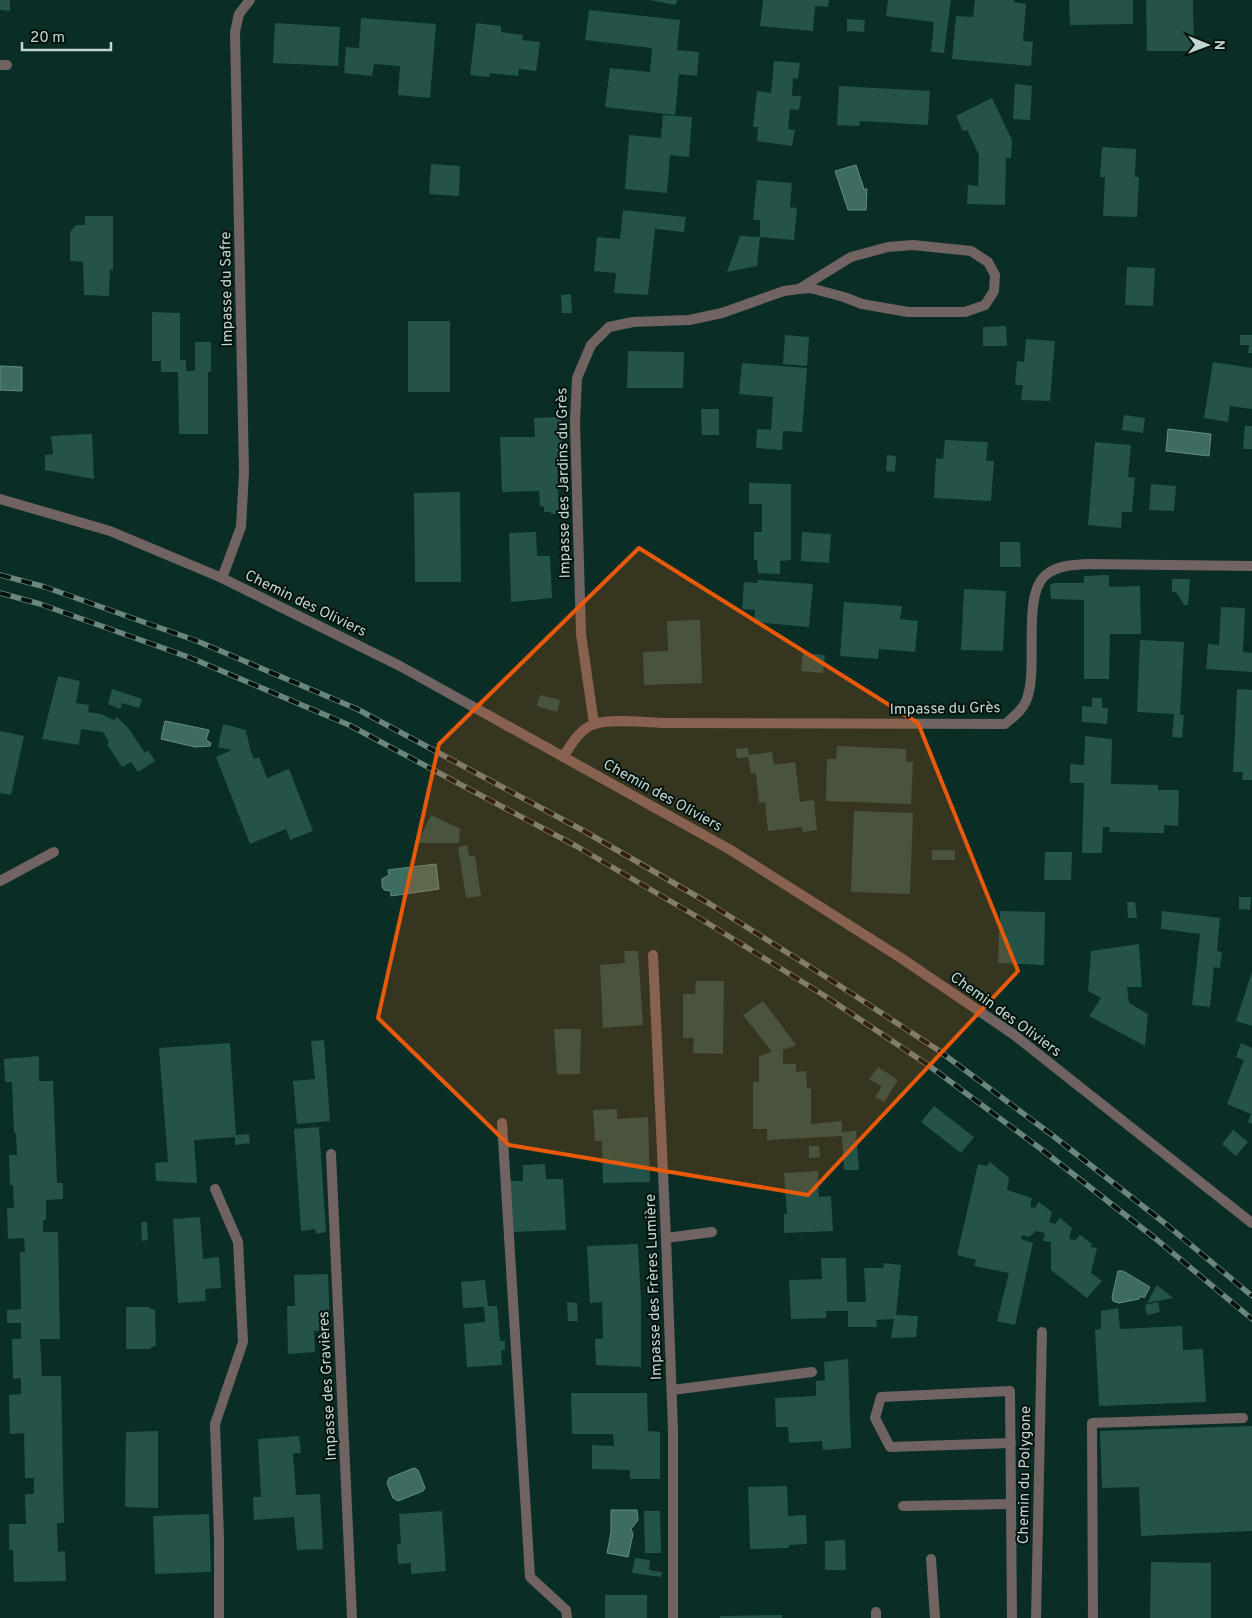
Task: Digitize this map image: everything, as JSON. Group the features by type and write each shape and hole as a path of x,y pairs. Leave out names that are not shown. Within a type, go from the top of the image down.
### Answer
{"street":[{"name":"Impasse du Safre","path":"222,578 241,527 244,472 235,32 239,14 250,0"},
{"name":"Impasse des Jardins du Grès","path":"594,724 581,634 575,422 577,378 591,345 608,327 633,322 689,320 722,313 784,290 799,289 810,288 862,304 908,312 965,312 984,306 994,291 995,275 988,262 971,251 913,244 888,247 851,257 799,289"},
{"name":"Chemin des Oliviers","path":"0,499 110,531 222,578 400,666 729,849 901,958 1013,1034 1252,1223"},
{"name":"Impasse du Grès","path":"594,724 620,722 669,724 1005,724 1017,714 1026,701 1030,685 1034,599 1040,582 1048,573 1066,566 1088,564 1252,566"},
{"path":"563,757 574,740 594,724"},
{"path":"0,881 54,852"},
{"name":"Impasse des Frères Lumière","path":"654,955 672,1390 673,1618"},
{"path":"502,1123 530,1577 566,1610 567,1618"},
{"name":"Impasse des Gravières","path":"331,1154 352,1618"},
{"path":"215,1189 238,1242 243,1342 215,1424 219,1538 219,1618"},
{"path":"666,1238 712,1232"},
{"name":"Chemin du Polygone","path":"1036,1618 1042,1332"},
{"path":"672,1390 812,1372"},
{"path":"1011,1443 890,1447 874,1418 881,1397 1010,1391 1011,1443 1012,1618"},
{"path":"1093,1618 1092,1423 1243,1418"},
{"path":"903,1506 1011,1504"},
{"path":"932,1559 935,1618"}],"highlighted area":[{"path":"639,548 918,723 1018,971 808,1195 509,1145 378,1018 439,744"}],"shaded area":[{"path":"856,165 864,189 867,189 866,210 848,210 835,171"},
{"path":"0,366 22,367 22,391 0,390"},
{"path":"1168,429 1211,434 1209,456 1166,451"},
{"path":"165,721 209,730 206,740 211,743 210,746 195,747 161,739"},
{"path":"436,864 439,889 391,896 391,891 384,890 382,886 382,879 389,875 388,870"},
{"path":"1118,1271 1123,1271 1150,1287 1144,1298 1141,1296 1139,1299 1119,1303 1113,1301 1112,1297"},
{"path":"414,1468 418,1470 425,1488 423,1491 398,1501 393,1498 387,1483 389,1478"},
{"path":"611,1510 637,1510 638,1520 631,1529 633,1534 628,1557 607,1553 611,1532"}],"building":[{"path":"0,0 10,0 10,11 0,10"},
{"path":"649,0 677,0 676,5"},
{"path":"763,0 829,0 828,7 815,6 813,31 760,26"},
{"path":"888,0 951,0 944,53 931,52 934,22 886,16"},
{"path":"975,0 1014,0 1014,2 1026,4 1023,41 1033,42 1031,66 952,59 956,16 973,17"},
{"path":"1069,0 1133,0 1133,24 1070,25"},
{"path":"1146,0 1193,0 1194,51 1147,51"},
{"path":"589,10 680,20 677,50 699,52 697,76 679,74 675,115 605,107 610,68 650,72 652,48 585,40"},
{"path":"361,18 436,24 430,98 398,95 400,66 374,64 372,76 344,73 346,47 359,48"},
{"path":"847,19 865,20 864,32 847,31"},
{"path":"275,23 340,27 338,66 273,63"},
{"path":"476,23 501,26 501,32 523,35 522,40 540,42 536,71 519,69 518,76 490,73 489,77 470,75"},
{"path":"774,61 800,63 798,79 793,78 792,96 801,96 799,110 790,109 788,129 795,130 792,146 757,141 758,127 753,127 757,91 771,93"},
{"path":"1015,84 1032,86 1030,120 1013,119"},
{"path":"839,86 930,91 928,125 860,121 859,126 837,125"},
{"path":"992,98 1012,140 1011,158 1006,158 1005,205 967,204 968,185 978,186 979,155 967,130 963,131 956,116"},
{"path":"663,115 692,117 689,157 670,155 667,193 625,189 629,135 661,138"},
{"path":"1102,147 1136,149 1135,177 1139,177 1137,217 1103,216 1105,177 1100,177"},
{"path":"431,164 460,166 459,196 429,194"},
{"path":"757,180 792,183 790,207 797,208 794,240 760,237 760,220 753,220"},
{"path":"623,210 686,217 684,232 655,229 648,295 614,293 616,273 594,271 597,237 620,239"},
{"path":"85,216 113,216 113,270 110,269 109,296 84,295 83,262 70,261 70,232 76,225 85,225"},
{"path":"740,236 760,237 757,266 727,272"},
{"path":"1127,267 1155,268 1153,306 1125,305"},
{"path":"571,294 572,313 562,313 561,295"},
{"path":"152,312 180,313 180,360 186,360 186,371 195,371 195,342 211,342 211,372 208,372 208,434 179,434 178,372 161,372 161,361 152,361"},
{"path":"408,321 450,321 450,392 408,392"},
{"path":"1006,326 1007,346 983,346 983,327"},
{"path":"785,335 809,337 807,366 783,364"},
{"path":"1240,335 1252,335 1252,353 1248,353 1249,345 1240,345"},
{"path":"1026,339 1055,341 1050,401 1021,400 1023,385 1015,385 1017,361 1024,362"},
{"path":"628,351 684,352 683,388 627,388"},
{"path":"1213,362 1252,368 1252,409 1230,406 1228,422 1204,418"},
{"path":"742,363 807,368 802,432 783,431 782,450 756,448 757,429 771,430 773,397 739,394"},
{"path":"701,409 719,409 719,435 702,435"},
{"path":"1124,415 1145,418 1143,433 1122,430"},
{"path":"561,417 563,458 557,458 559,514 551,514 551,512 544,512 544,507 540,506 539,491 502,492 500,437 535,437 534,418"},
{"path":"1245,426 1252,426 1252,449 1243,449"},
{"path":"92,434 94,479 45,470 45,455 53,454 51,436"},
{"path":"945,440 988,442 986,461 994,461 991,501 934,498 936,458 943,459"},
{"path":"1095,442 1131,445 1128,477 1135,478 1132,512 1122,512 1121,528 1088,525"},
{"path":"887,455 896,456 895,472 886,471"},
{"path":"749,483 791,484 791,560 780,561 780,574 758,573 757,560 754,560 754,532 762,532 762,504 749,504"},
{"path":"1151,484 1176,486 1174,511 1149,510"},
{"path":"460,492 461,582 415,582 414,493"},
{"path":"536,532 537,556 550,556 552,598 511,602 509,533"},
{"path":"802,532 831,534 829,563 801,561"},
{"path":"1000,542 1020,542 1021,567 1000,567"},
{"path":"1109,575 1109,587 1140,586 1141,634 1110,634 1109,679 1084,679 1084,600 1051,599 1050,585 1054,583 1084,583 1084,576"},
{"path":"1172,579 1190,579 1188,605 1184,605 1176,592 1172,592"},
{"path":"758,580 813,584 809,627 754,622 755,610 742,609 744,582 757,583"},
{"path":"964,589 1006,591 1003,651 961,650"},
{"path":"844,602 902,606 900,619 918,621 915,652 879,649 878,659 840,656"},
{"path":"1221,607 1245,608 1243,652 1252,653 1252,672 1206,669 1208,644 1219,645"},
{"path":"700,620 702,683 644,685 643,652 668,651 667,621"},
{"path":"1140,640 1184,642 1180,715 1184,715 1182,738 1172,737 1174,714 1137,712"},
{"path":"803,653 825,655 823,673 801,671"},
{"path":"58,676 80,681 76,703 89,705 88,712 101,714 114,720 117,717 129,729 145,753 148,750 155,761 138,772 131,762 122,767 107,744 109,742 103,732 81,729 79,745 42,739"},
{"path":"112,689 142,699 139,708 122,703 120,709 108,704"},
{"path":"1237,689 1252,690 1252,780 1242,780 1243,772 1233,772"},
{"path":"540,695 560,700 557,712 537,706"},
{"path":"1092,698 1102,698 1102,708 1108,708 1107,724 1082,722 1082,706 1092,707"},
{"path":"223,724 246,730 254,759 259,757 267,778 289,769 313,831 290,840 286,829 250,844 216,757 232,750 218,747"},
{"path":"0,731 24,736 11,795 0,793"},
{"path":"1085,736 1112,739 1111,784 1158,785 1158,790 1179,790 1178,826 1164,825 1164,833 1109,832 1110,827 1103,827 1102,853 1082,853 1084,783 1070,783 1070,764 1084,765"},
{"path":"837,746 906,749 906,762 913,762 911,804 826,801 827,759 836,759"},
{"path":"748,748 749,755 772,752 774,765 795,762 800,802 814,800 817,830 803,832 802,827 768,831 765,802 759,803 756,773 751,774 748,757 737,758 736,749"},
{"path":"854,811 913,813 910,894 851,892"},
{"path":"431,815 460,829 459,843 417,843"},
{"path":"467,845 469,856 475,856 481,896 466,898 458,847"},
{"path":"932,850 955,850 955,860 932,860"},
{"path":"1045,852 1072,852 1071,880 1044,880"},
{"path":"1239,897 1251,897 1250,910 1239,909"},
{"path":"1127,902 1135,902 1137,918 1128,918"},
{"path":"1000,911 1045,912 1044,965 998,963"},
{"path":"1162,911 1220,918 1217,951 1222,952 1220,968 1214,967 1210,1007 1192,1005 1200,934 1161,929"},
{"path":"1139,944 1142,987 1127,987 1129,1003 1148,1014 1145,1046 1089,1016 1101,998 1088,991 1091,951"},
{"path":"624,951 638,951 643,1025 603,1028 600,965 625,963"},
{"path":"1252,972 1252,1026 1236,1021"},
{"path":"696,981 724,981 723,1054 693,1053 694,1038 683,1038 683,994 695,994"},
{"path":"763,1001 796,1045 783,1050 783,1064 796,1064 796,1072 806,1071 807,1089 811,1088 811,1124 842,1121 842,1132 856,1131 859,1170 844,1170 842,1136 767,1140 767,1129 753,1129 753,1082 759,1082 759,1056 772,1052 743,1015"},
{"path":"554,1029 581,1029 580,1074 557,1074"},
{"path":"324,1040 330,1121 297,1124 293,1081 315,1079 311,1041"},
{"path":"230,1043 236,1135 249,1134 250,1143 235,1145 235,1137 194,1140 197,1183 156,1181 155,1163 168,1162 159,1048"},
{"path":"1241,1043 1252,1048 1252,1124 1248,1122 1251,1114 1227,1104 1244,1060 1236,1057"},
{"path":"39,1056 39,1081 53,1081 57,1183 63,1183 63,1199 46,1200 46,1220 43,1220 43,1232 58,1232 60,1339 40,1339 42,1376 61,1376 64,1523 57,1523 58,1552 65,1551 66,1581 14,1582 13,1550 9,1550 9,1524 26,1524 25,1494 34,1494 34,1478 25,1478 24,1433 10,1434 9,1395 21,1394 21,1378 13,1379 12,1339 21,1339 21,1323 7,1323 7,1310 21,1309 20,1252 25,1252 24,1238 8,1239 7,1208 14,1208 13,1185 10,1185 9,1155 17,1155 12,1082 5,1082 4,1059"},
{"path":"878,1067 898,1080 884,1102 875,1097 882,1086 869,1079"},
{"path":"934,1106 974,1137 961,1153 921,1122"},
{"path":"617,1109 617,1119 648,1117 650,1182 603,1183 602,1141 595,1141 593,1110"},
{"path":"319,1127 326,1232 316,1234 315,1229 301,1231 294,1129"},
{"path":"1233,1130 1248,1142 1236,1156 1222,1144"},
{"path":"809,1146 819,1146 820,1157 809,1158"},
{"path":"990,1162 1009,1178 1007,1190 1032,1198 1030,1207 1035,1208 1039,1202 1052,1212 1049,1222 1055,1224 1060,1218 1072,1228 1069,1239 1075,1240 1080,1235 1092,1244 1091,1247 1097,1248 1091,1273 1102,1281 1087,1298 1051,1270 1051,1242 1043,1241 1045,1233 1036,1231 1029,1237 1022,1235 1021,1239 1033,1243 1015,1325 997,1321 1009,1273 974,1266 976,1260 957,1255 978,1164 987,1166"},
{"path":"545,1164 546,1179 563,1179 566,1230 512,1232 509,1181 523,1181 523,1165"},
{"path":"818,1171 819,1197 831,1196 833,1231 784,1233 784,1214 787,1214 784,1173"},
{"path":"200,1217 203,1259 219,1257 221,1288 205,1289 206,1301 178,1303 173,1219"},
{"path":"141,1222 147,1222 148,1240 142,1241"},
{"path":"638,1244 641,1301 641,1367 596,1365 595,1339 603,1339 602,1302 590,1303 587,1246"},
{"path":"821,1258 846,1258 847,1302 866,1302 864,1268 884,1268 883,1263 901,1265 896,1315 918,1316 916,1337 891,1338 894,1319 876,1320 877,1327 848,1327 848,1311 826,1311 826,1318 791,1319 789,1280 822,1279"},
{"path":"328,1274 330,1330 314,1331 315,1352 288,1354 287,1306 295,1306 294,1275"},
{"path":"485,1280 488,1306 497,1306 500,1341 505,1341 505,1350 501,1350 502,1365 467,1367 464,1324 485,1322 484,1307 463,1308 461,1282"},
{"path":"1157,1285 1173,1298 1147,1303"},
{"path":"567,1302 577,1303 578,1321 568,1321"},
{"path":"1158,1302 1160,1312 1147,1315 1145,1305"},
{"path":"126,1307 150,1307 150,1309 155,1309 156,1346 151,1347 151,1349 126,1349"},
{"path":"1118,1308 1120,1329 1182,1326 1183,1350 1203,1349 1206,1402 1099,1406 1095,1330 1101,1329 1101,1311"},
{"path":"848,1359 851,1448 823,1450 822,1441 789,1443 788,1427 776,1427 775,1398 816,1396 816,1381 825,1380 824,1362"},
{"path":"571,1393 647,1393 648,1431 660,1432 660,1479 630,1479 630,1470 592,1469 592,1445 614,1446 613,1434 572,1434"},
{"path":"1252,1426 1252,1531 1141,1536 1139,1487 1102,1488 1100,1431"},
{"path":"158,1431 158,1508 125,1507 126,1432"},
{"path":"299,1436 301,1453 293,1453 296,1495 320,1494 323,1549 297,1550 294,1517 254,1520 253,1497 261,1497 258,1439"},
{"path":"787,1486 788,1516 806,1515 807,1544 789,1545 789,1548 750,1549 748,1487"},
{"path":"442,1511 446,1571 411,1574 411,1563 398,1564 397,1544 401,1544 399,1514"},
{"path":"644,1511 660,1511 661,1553 645,1553"},
{"path":"209,1514 211,1572 155,1574 153,1516"},
{"path":"845,1540 846,1570 825,1570 825,1541"},
{"path":"635,1558 650,1560 649,1570 662,1572 661,1577 632,1573"},
{"path":"1151,1562 1211,1563 1211,1618 1150,1618"},
{"path":"605,1595 647,1595 647,1618 605,1618"},
{"path":"782,1615 782,1618 720,1618 720,1616"}],"railway":[{"path":"0,575 45,587 197,641 357,709 584,831 710,904 938,1050 1052,1135 1167,1225 1252,1296"},
{"path":"0,593 40,604 191,658 349,725 576,846 701,919 825,996 928,1065 1041,1149 1156,1239 1252,1319"}]}
